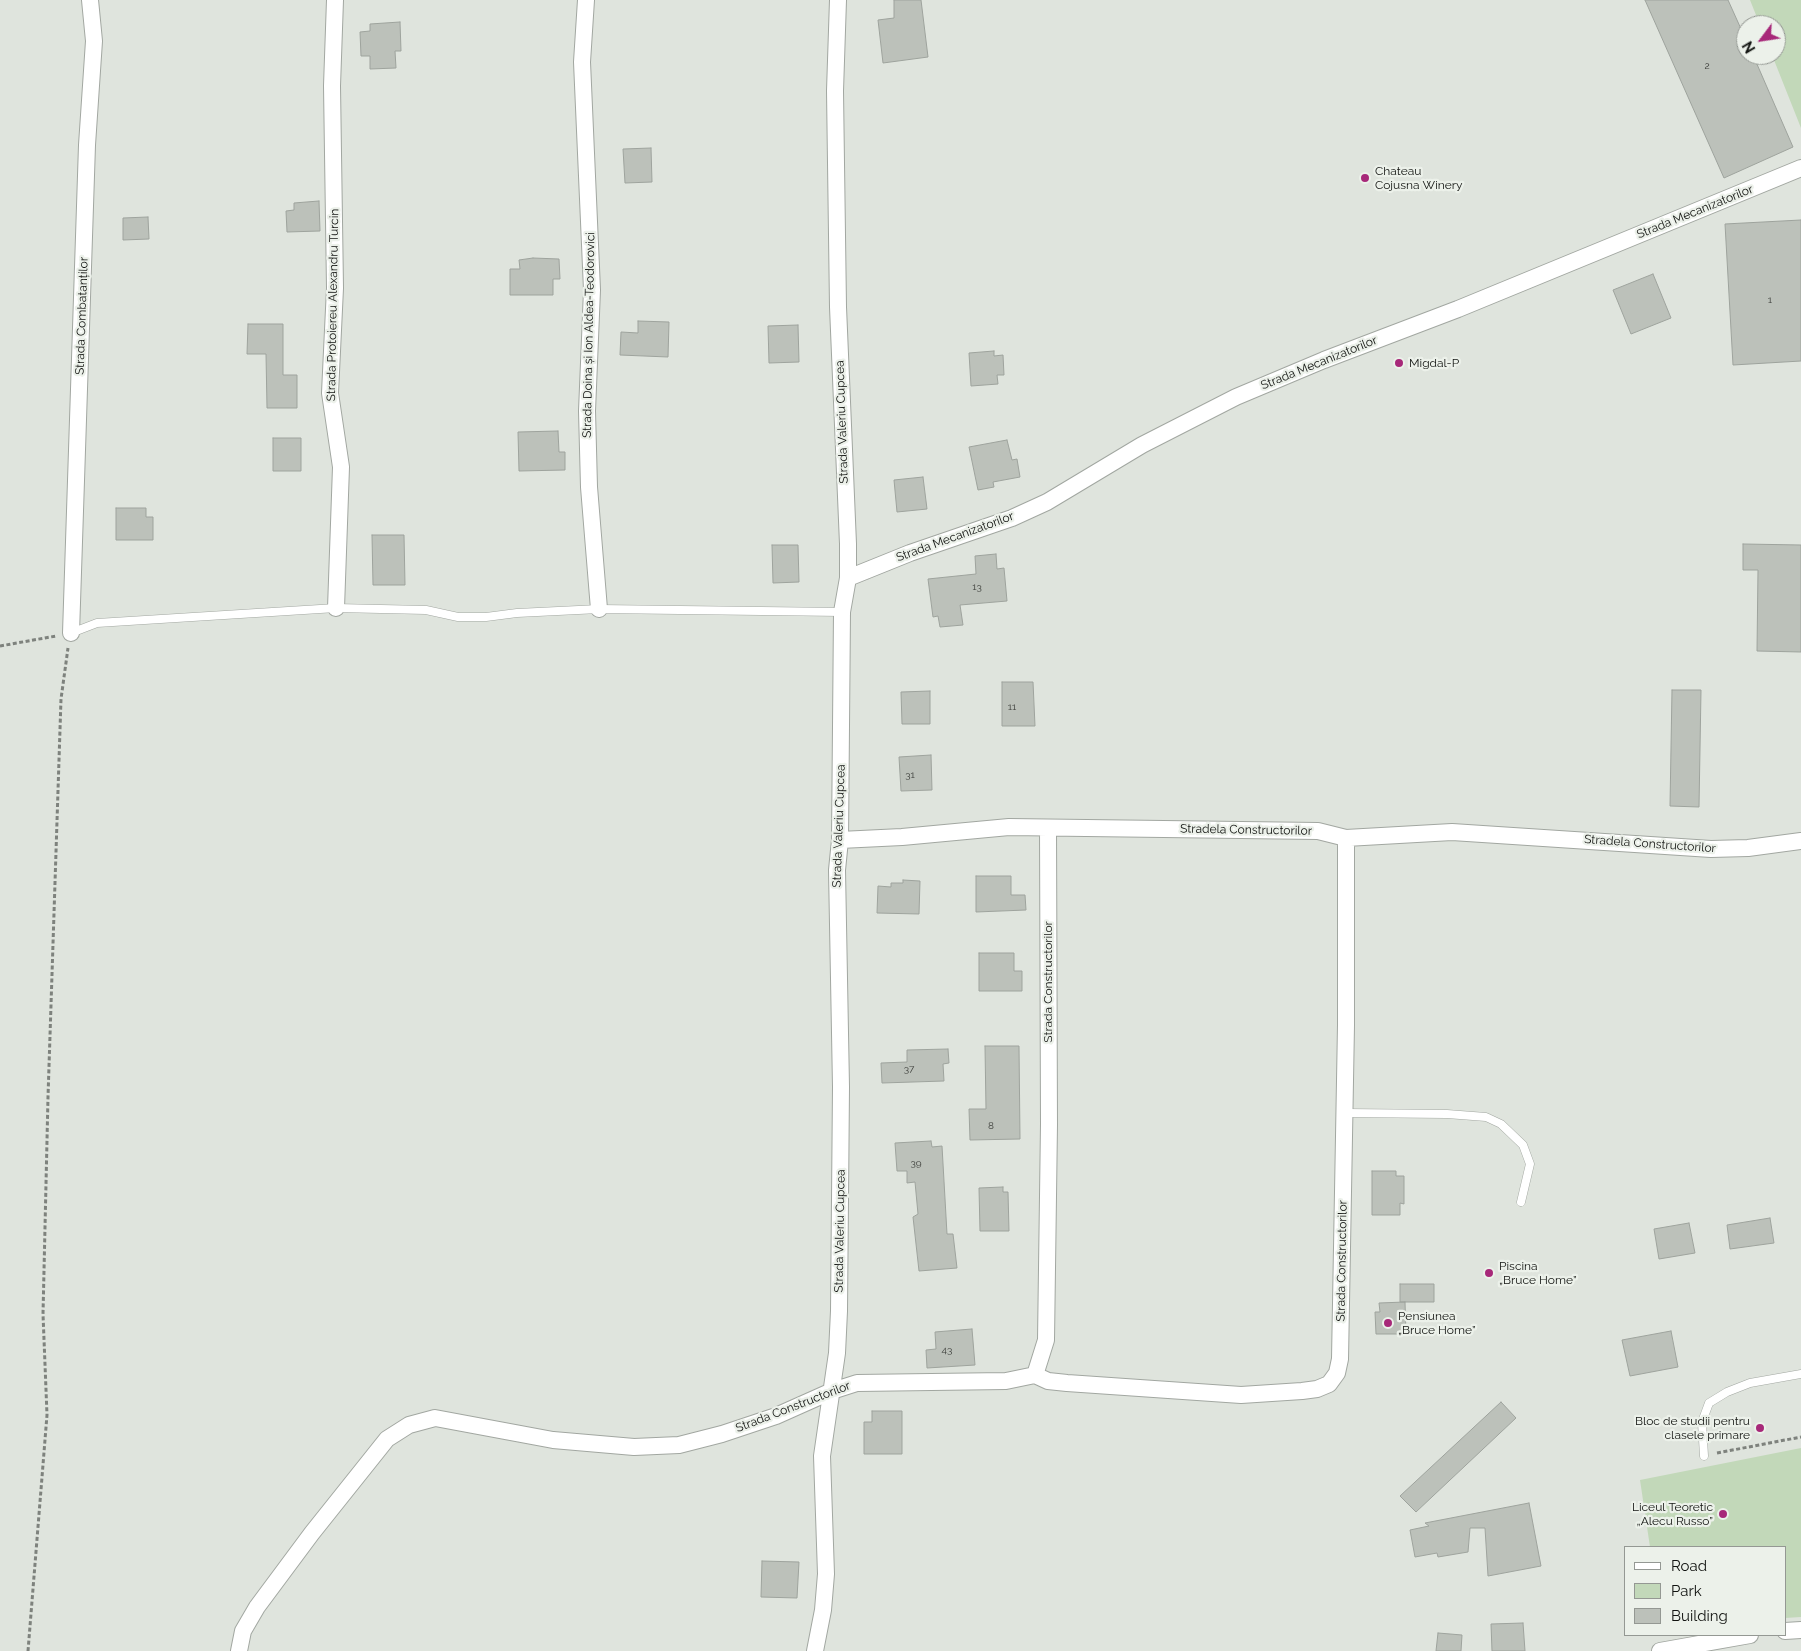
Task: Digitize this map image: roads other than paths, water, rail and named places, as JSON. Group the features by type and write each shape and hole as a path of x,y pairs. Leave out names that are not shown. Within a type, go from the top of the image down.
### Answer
{"street":[{"name":"Strada Combatanților","path":"71,632 87,145 94,40 90,0"},
{"name":"Strada Protoiereu Alexandru Turcin","path":"335,0 332,86 335,288 330,393 341,467 336,608"},
{"name":"Strada Doina și Ion Aldea-Teodorovici","path":"586,0 582,62 592,290 587,411 589,487 599,609"},
{"name":"Strada Valeriu Cupcea","path":"814,1651 823,1610 826,1574 822,1456 832,1391 839,1311 841,1087 837,870 840,840 842,612 848,578 837,297 835,91 838,0"},
{"name":"Strada Mecanizatorilor","path":"848,578 910,553 1012,518 1047,502 1142,446 1236,396 1801,168"},
{"name":"Stradela Constructorilor","path":"840,840 902,837 1009,827 1318,831 1346,838 1452,832 1711,849 1748,848 1801,841"},
{"name":"Strada Constructorilor","path":"1035,1374 1046,1340 1049,1124 1048,828"},
{"name":"Strada Constructorilor","path":"239,1651 243,1631 257,1607 312,1532 387,1439 409,1425 434,1418 553,1440 634,1447 679,1445 776,1416 832,1391 857,1383 1006,1382 1035,1374 1048,1381 1067,1383 1241,1395 1302,1391 1317,1389 1329,1384 1336,1373 1340,1359 1345,1113 1346,838"},
{"path":"1786,1631 1801,1630"},
{"path":"1660,1651 1744,1636"}],"lane":[{"path":"71,632 97,623 336,608 426,610 458,617 486,617 517,612 599,609 842,612"},
{"path":"1345,1113 1447,1114 1486,1117 1501,1124 1514,1134 1523,1145 1530,1164 1521,1202"},
{"path":"1704,1456 1702,1422 1709,1403 1727,1392 1750,1383 1801,1374"}],"place":[{"name":"Chateau Cojusna Winery","path":"1365,178"},
{"name":"Migdal-P","path":"1399,363"},
{"name":"Piscina „Bruce Home”","path":"1489,1273"},
{"name":"Pensiunea „Bruce Home”","path":"1388,1323"},
{"name":"Bloc de studii pentru clasele primare","path":"1760,1428"},
{"name":"Liceul Teoretic „Alecu Russo”","path":"1723,1514"}]}
